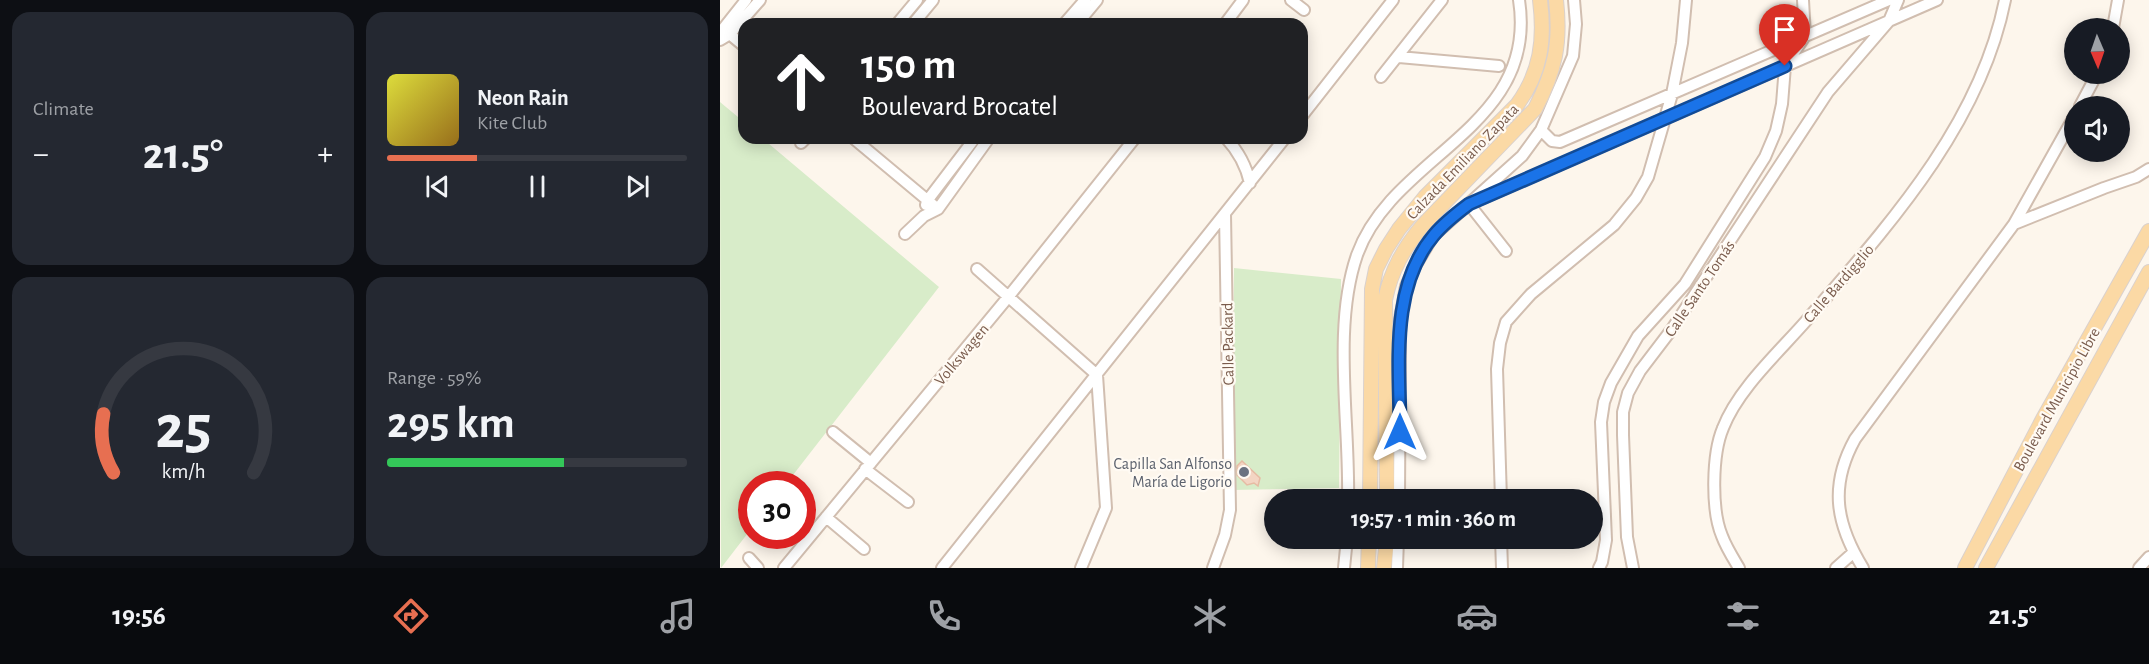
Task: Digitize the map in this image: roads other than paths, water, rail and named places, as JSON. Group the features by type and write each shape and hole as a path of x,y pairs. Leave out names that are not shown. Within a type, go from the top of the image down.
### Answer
{"main road":[{"name":"Calzada Emiliano Zapata","path":"1370,489 1372,289 1376,269 1399,229 1425,197 1517,105 1533,80 1539,61 1542,16 1539,0"},
{"name":"Calzada Emiliano Zapata","path":"1387,489 1385,300 1389,284 1397,262 1423,225 1534,109 1546,87 1557,52 1559,33 1556,0"},
{"name":"Boulevard Municipio Libre","path":"1965,568 2043,419 2149,231"},
{"name":"Boulevard Municipio Libre","path":"1986,568 2149,272"},
{"path":"2043,419 2063,429"},
{"path":"1368,568 1369,549"},
{"path":"1384,568 1386,549"}],"street":[{"path":"723,34 746,0"},
{"path":"740,18 760,0"},
{"path":"902,18 917,0"},
{"path":"918,18 933,0"},
{"path":"1069,18 1085,0"},
{"path":"1082,18 1097,0"},
{"path":"1230,18 1243,0"},
{"path":"1290,0 1304,10"},
{"path":"1308,108 1393,0"},
{"path":"1381,77 1442,0"},
{"path":"1348,489 1345,347 1347,296 1358,254 1374,222 1408,183 1474,124 1493,102 1509,77 1518,56 1521,29 1519,0"},
{"path":"1399,489 1400,319 1406,286 1433,236 1522,156 1541,130 1573,56 1576,24 1574,0"},
{"path":"1501,489 1497,369 1500,343 1506,322 1531,294 1614,225 1636,198 1648,177 1672,94 1682,43 1686,0"},
{"path":"1803,0 1805,36"},
{"path":"1889,21 1898,0"},
{"path":"1889,21 1937,0"},
{"name":"Calle Bardigglio","path":"1739,568 1721,535 1716,515 1715,465 1717,444 1723,427 1739,397 1869,248 1924,178 1956,126 1992,50 2005,0"},
{"path":"2115,18 2118,0"},
{"path":"1541,130 1552,141 1560,142 1884,1"},
{"path":"1469,204 1785,66 1872,33 1884,1"},
{"path":"723,34 738,20"},
{"name":"Calle Santo Tomás","path":"1633,568 1627,537 1623,435 1623,412 1628,393 1640,371 1672,329 1828,92 1872,33 1889,21"},
{"path":"723,34 738,43"},
{"name":"Calle Santo Tomás","path":"1599,568 1606,540 1601,422 1604,402 1611,383 1638,336 1685,284 1765,157 1776,131 1782,104 1785,66 1805,36"},
{"path":"1399,57 1499,66"},
{"path":"1863,568 1846,531 1838,494 1844,458 1855,439 2014,224 2064,135"},
{"path":"860,144 938,209"},
{"path":"924,216 927,201 970,144"},
{"path":"905,234 924,216 938,209 985,144"},
{"name":"Volkswagen","path":"784,568 1130,144"},
{"path":"1231,144 1246,167 1250,183"},
{"path":"942,568 1280,144"},
{"path":"2014,224 2136,177 2149,169"},
{"path":"1469,204 1506,251"},
{"name":"Calle Packard","path":"1213,568 1225,535 1230,510 1225,214"},
{"path":"977,269 1097,375 1106,508 1082,568"},
{"path":"833,432 908,502"},
{"path":"826,517 864,549"},
{"path":"1344,568 1346,549"},
{"path":"1397,568 1398,549"},
{"path":"1501,549 1502,568"},
{"path":"1836,568 1854,552"},
{"path":"2139,568 2149,557"},
{"path":"749,558 758,568"}],"place":[{"name":"Capilla San Alfonso María de Ligorio","path":"1244,472"}]}
